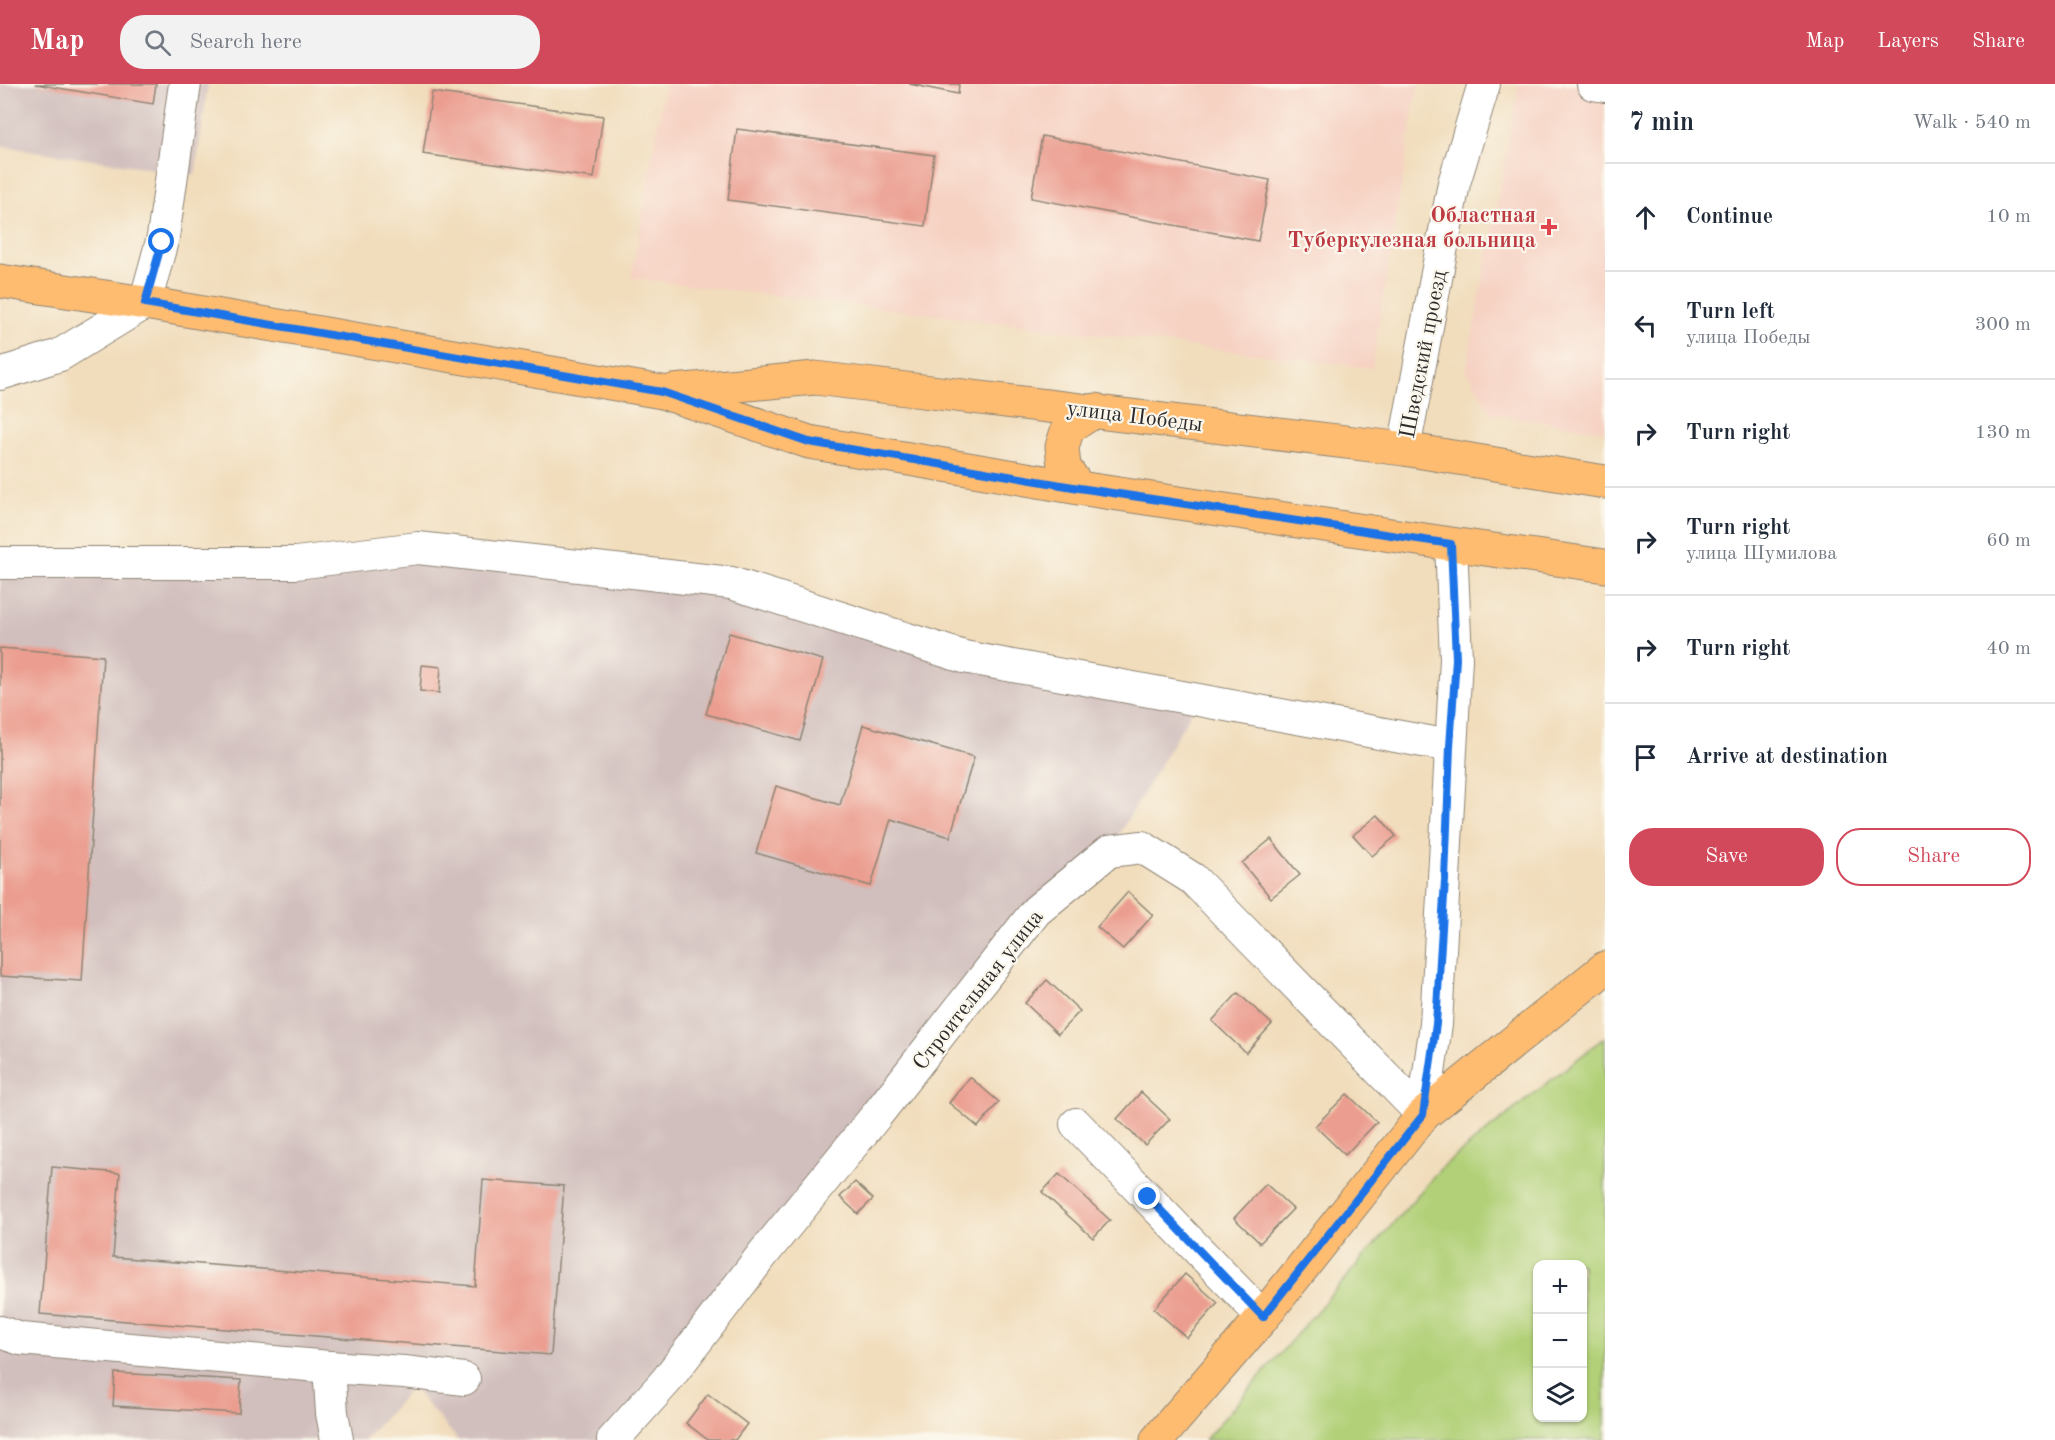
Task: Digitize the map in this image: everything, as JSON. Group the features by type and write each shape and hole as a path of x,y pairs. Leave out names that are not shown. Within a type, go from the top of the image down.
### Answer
{"main road":[{"name":"улица Победы","path":"0,281 145,303 662,392 809,442 1079,488 1605,566"},
{"name":"улица Победы","path":"662,392 815,378 1096,410 1404,449 1605,482"},
{"path":"1079,488 1064,466 1062,447 1068,428 1096,410"},
{"path":"1157,1440 1263,1317 1423,1115 1605,968"}],"street":[{"path":"0,374 60,355 145,303 163,237 185,84"},
{"name":"Шведский проезд","path":"1404,449 1454,183 1484,84"},
{"path":"1593,84 1605,86"},
{"path":"1423,1115 1436,1024 1456,659 1451,544"},
{"path":"0,563 296,564 418,548 731,583 963,657 1450,746"},
{"name":"Строительная улица","path":"613,1440 666,1381 763,1254 876,1116 1036,911 1108,851 1142,847 1193,879 1423,1115"},
{"path":"1076,1124 1263,1317"},
{"path":"0,1332 21,1340 464,1379"},
{"path":"329,1368 332,1413 337,1440"}],"shaded area":[{"path":"0,84 208,84 195,175 0,146"},
{"path":"665,84 1420,84 1414,108 1372,368 631,278"},
{"name":"Областная Туберкулезная больница","path":"1519,84 1605,84 1605,431 1492,414 1466,370"},
{"path":"418,548 731,583 1199,699 1109,851 1036,911 613,1440 458,1440 412,1387 365,1440 0,1440 0,563"}],"green space":[{"path":"1605,1037 1605,1440 1205,1440 1442,1167"}],"building":[{"path":"35,84 156,84 153,104"},
{"path":"909,84 959,84 958,94"},
{"path":"432,92 603,116 594,178 423,154"},
{"path":"737,129 934,155 925,226 728,200"},
{"path":"1042,136 1270,180 1258,241 1031,198"},
{"path":"729,633 823,660 800,741 706,714"},
{"path":"0,648 103,656 82,981 0,976"},
{"path":"422,665 441,667 439,693 420,691"},
{"path":"863,725 974,757 950,837 891,819 871,886 756,853 776,786 840,805"},
{"path":"1378,815 1396,836 1372,856 1353,835"},
{"path":"1271,839 1300,875 1271,898 1242,863"},
{"path":"1128,892 1153,915 1123,949 1097,927"},
{"path":"1047,980 1080,1011 1058,1034 1025,1003"},
{"path":"1238,993 1272,1024 1246,1053 1212,1021"},
{"path":"970,1077 999,1102 978,1127 949,1103"},
{"path":"1141,1092 1170,1119 1145,1145 1117,1119"},
{"path":"1347,1094 1377,1122 1345,1155 1315,1126"},
{"path":"52,1167 120,1173 113,1257 475,1286 483,1180 564,1186 551,1355 40,1314"},
{"path":"1059,1174 1110,1220 1093,1238 1042,1192"},
{"path":"855,1182 873,1199 858,1214 840,1197"},
{"path":"1266,1184 1293,1209 1260,1243 1234,1218"},
{"path":"1185,1274 1218,1303 1187,1338 1154,1309"},
{"path":"115,1373 241,1380 239,1413 113,1406"},
{"path":"708,1394 747,1424 735,1440 708,1440 686,1423"}],"place":[{"name":"Областная Туберкулезная больница","path":"1549,227"}],"route":[{"path":"162,242 145,303 662,392 809,442 1079,488 1451,544 1456,659 1436,1024 1423,1115 1263,1317 1148,1197"}]}
